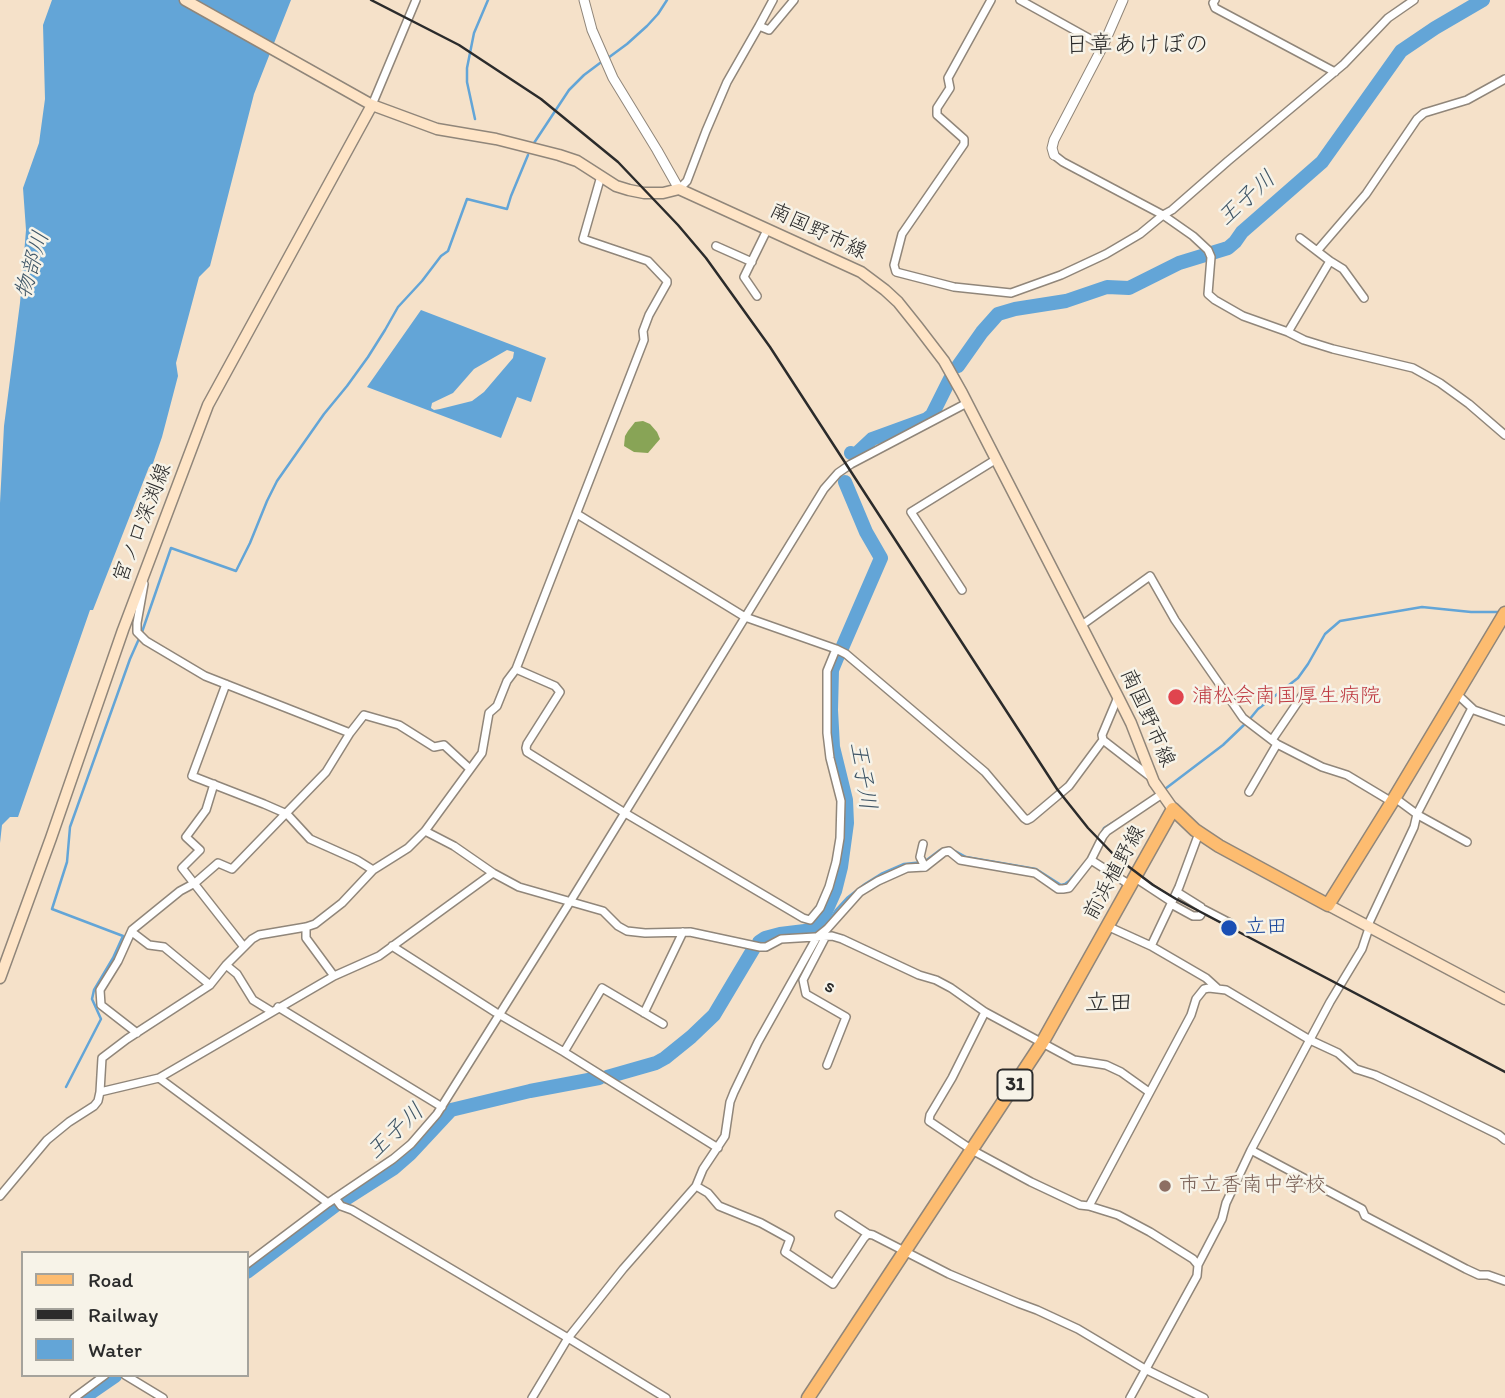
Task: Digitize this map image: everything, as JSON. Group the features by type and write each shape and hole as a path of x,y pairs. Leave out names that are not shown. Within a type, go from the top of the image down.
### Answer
{"main road":[{"path":"186,0 367,103 437,129 496,139 559,155 577,161 616,186 644,193 663,193 679,189"},
{"name":"宮ノ口深渕線","path":"0,978 123,630 208,405 367,103"},
{"name":"南国野市線","path":"679,189 861,272 898,302 944,361 967,403 1131,723 1153,779 1173,809"},
{"path":"1328,905 1505,613"},
{"path":"1173,809 1199,833 1219,846 1505,999"},
{"name":"前浜植野線","path":"808,1398 1042,1043 1173,809"}],"street":[{"path":"367,103 416,0"},
{"path":"584,0 592,30 613,78 679,189 687,181 727,82 772,0"},
{"path":"759,26 769,30 794,0"},
{"path":"991,0 948,78 950,88 937,108 937,115 964,139 964,144 902,234 894,265 896,271 954,287 1011,293 1061,275 1107,254 1172,210 1227,160 1335,72 1388,18 1413,0"},
{"path":"1020,0 1103,46"},
{"path":"1123,0 1103,46 1054,140 1054,155 1163,215 1193,236 1209,253 1210,297 1243,316 1304,340 1413,368 1469,404 1505,435"},
{"path":"1215,0 1215,8 1335,72"},
{"path":"1317,251 1366,194 1417,119 1424,113 1467,100 1505,79"},
{"path":"0,1196 47,1140 98,1101 102,1058 210,985 226,965 259,935 315,924 342,903 373,870 408,848 425,831 482,754 489,713 497,706 507,681 516,669 644,340 643,331 649,315 668,282 648,261 583,239 601,176"},
{"path":"757,296 744,277 767,230"},
{"path":"1300,238 1346,272 1364,298"},
{"path":"716,246 752,262"},
{"path":"1288,332 1330,261"},
{"path":"248,1263 328,1203 338,1202 393,1159 411,1143 442,1107 818,497 838,473 967,403"},
{"path":"961,590 911,512 995,460"},
{"path":"577,514 745,617 846,654 984,770 1027,820 1069,786 1103,740 1102,735 1118,697"},
{"path":"146,570 137,623 140,637 205,676 350,733"},
{"path":"1082,625 1150,576 1175,620 1243,718 1275,742 1322,766 1347,775 1467,842"},
{"path":"810,920 820,908 830,887 840,838 841,801 830,758 827,733 827,671 836,649"},
{"path":"516,669 555,686 560,692 527,744 527,752 625,813 810,920"},
{"path":"226,684 192,776 287,814 310,839 357,859 373,870"},
{"path":"1249,792 1304,693"},
{"path":"1457,694 1472,708 1505,721"},
{"path":"1130,1398 1197,1276 1198,1265 1223,1219 1226,1203 1251,1150 1330,1002 1362,949 1368,927 1414,827 1417,814 1472,708"},
{"path":"137,1033 101,1005 100,990 132,932 218,863 232,869 326,772 364,715 399,725 435,747 444,745 470,769"},
{"path":"1103,740 1153,779"},
{"path":"214,785 206,810 186,837 200,850 182,868 244,947"},
{"path":"532,1398 568,1338 696,1186 703,1169 725,1136 734,1092 814,937 827,929 860,892 907,868 925,867 949,851 960,860 1035,873 1058,888 1069,888 1091,860 1107,831 1162,794"},
{"path":"425,831 519,887 603,911 627,931 690,932 760,947 766,947 781,939 826,936 842,939 919,975 936,980 985,1012 1074,1060 1106,1065 1121,1072 1149,1092"},
{"path":"1152,946 1177,892 1199,833"},
{"path":"923,844 920,857 925,867"},
{"path":"1091,860 1197,917 1203,909"},
{"path":"100,1092 159,1078 274,1009 334,976 379,956 493,873"},
{"path":"1177,892 1230,923"},
{"path":"810,920 814,937"},
{"path":"1107,926 1152,946 1218,988"},
{"path":"306,927 306,938 334,976"},
{"path":"132,932 149,945 164,947 210,985"},
{"path":"645,1013 683,932"},
{"name":"s","path":"826,936 803,980 806,994 846,1017 827,1065"},
{"path":"392,946 718,1148"},
{"path":"226,965 237,974 253,1000 274,1009 442,1107"},
{"path":"564,1052 603,988 663,1024"},
{"path":"1089,1206 1191,1015 1200,993 1209,988 1226,990 1338,1054 1356,1069 1433,1102 1505,1140"},
{"path":"985,1012 929,1122 972,1150 1031,1182 1080,1205 1118,1215 1150,1232 1193,1259 1198,1265"},
{"path":"159,1078 328,1203"},
{"path":"1251,1150 1362,1209 1365,1216 1466,1269 1505,1281"},
{"path":"696,1186 708,1193 719,1206 761,1223 790,1239 785,1252 832,1284 868,1234"},
{"path":"338,1202 666,1398"},
{"path":"839,1215 868,1234 949,1274 1078,1329 1144,1369 1204,1398"},
{"path":"74,1398 102,1377"},
{"path":"128,1377 163,1398"}],"green space":[{"path":"635,422 650,424 660,439 648,453 634,452 624,446 628,431"}],"water":[{"name":"物部川","path":"52,0 291,0 254,94 210,266 199,277 176,363 178,376 152,466 149,467 93,610 90,610 18,817 10,817 2,825 0,843 0,503 4,426 20,303 26,230 23,188 39,143 45,99 43,25"},
{"path":"421,310 546,358 531,402 517,397 501,438 367,387","holes":["507,350 514,352 513,358 484,392 472,401 440,409 431,408 432,403 453,393 474,369"]}],"waterway":[{"path":"475,119 467,82 467,68 474,33 488,0"},
{"path":"608,58 647,26 667,0"},
{"name":"王子川","path":"958,366 998,314 1066,301 1107,287 1129,288 1179,263 1228,248 1242,232 1322,162 1401,51 1483,0"},
{"path":"534,143 569,90 600,63"},
{"path":"66,1087 101,1019 92,999 94,990 123,936 52,909 67,862 70,827 171,548 236,571 277,481 368,357 398,307 448,251 467,199 507,209 528,155"},
{"name":"王子川","path":"851,453 855,455 872,439 927,419 932,415 950,379"},
{"name":"王子川","path":"842,648 881,558 866,532 845,482"},
{"path":"1249,720 1258,709 1298,678 1325,634 1340,621 1422,607 1500,612"},
{"name":"王子川","path":"759,942 780,934 813,930 823,918 835,891 847,823 846,800 833,747 831,710 832,670 839,653"},
{"path":"1165,789 1223,745 1246,723"},
{"path":"1095,845 1104,828 1127,814"},
{"path":"813,930 827,925 847,898 881,874 904,864 924,862 940,850 949,848"},
{"path":"955,851 966,857 1036,869 1061,885 1069,881 1083,865"},
{"name":"王子川","path":"607,1077 656,1063 691,1037 714,1015 754,948"},
{"name":"王子川","path":"248,1271 336,1205 394,1168 451,1110 599,1078"},
{"name":"王子川","path":"83,1398 114,1377"}],"railway":[{"path":"371,0 459,45 541,99 618,162 678,225 706,258 770,347 1057,789 1088,828 1116,857 1176,899 1505,1072"}],"place":[{"name":"浦松会南国厚生病院","path":"1176,697"},
{"name":"立田","path":"1229,928"},
{"name":"市立香南中学校","path":"1165,1186"}],"district":[{"name":"日章あけぼの","path":"1137,46"},
{"name":"立田","path":"1109,1004"}]}
